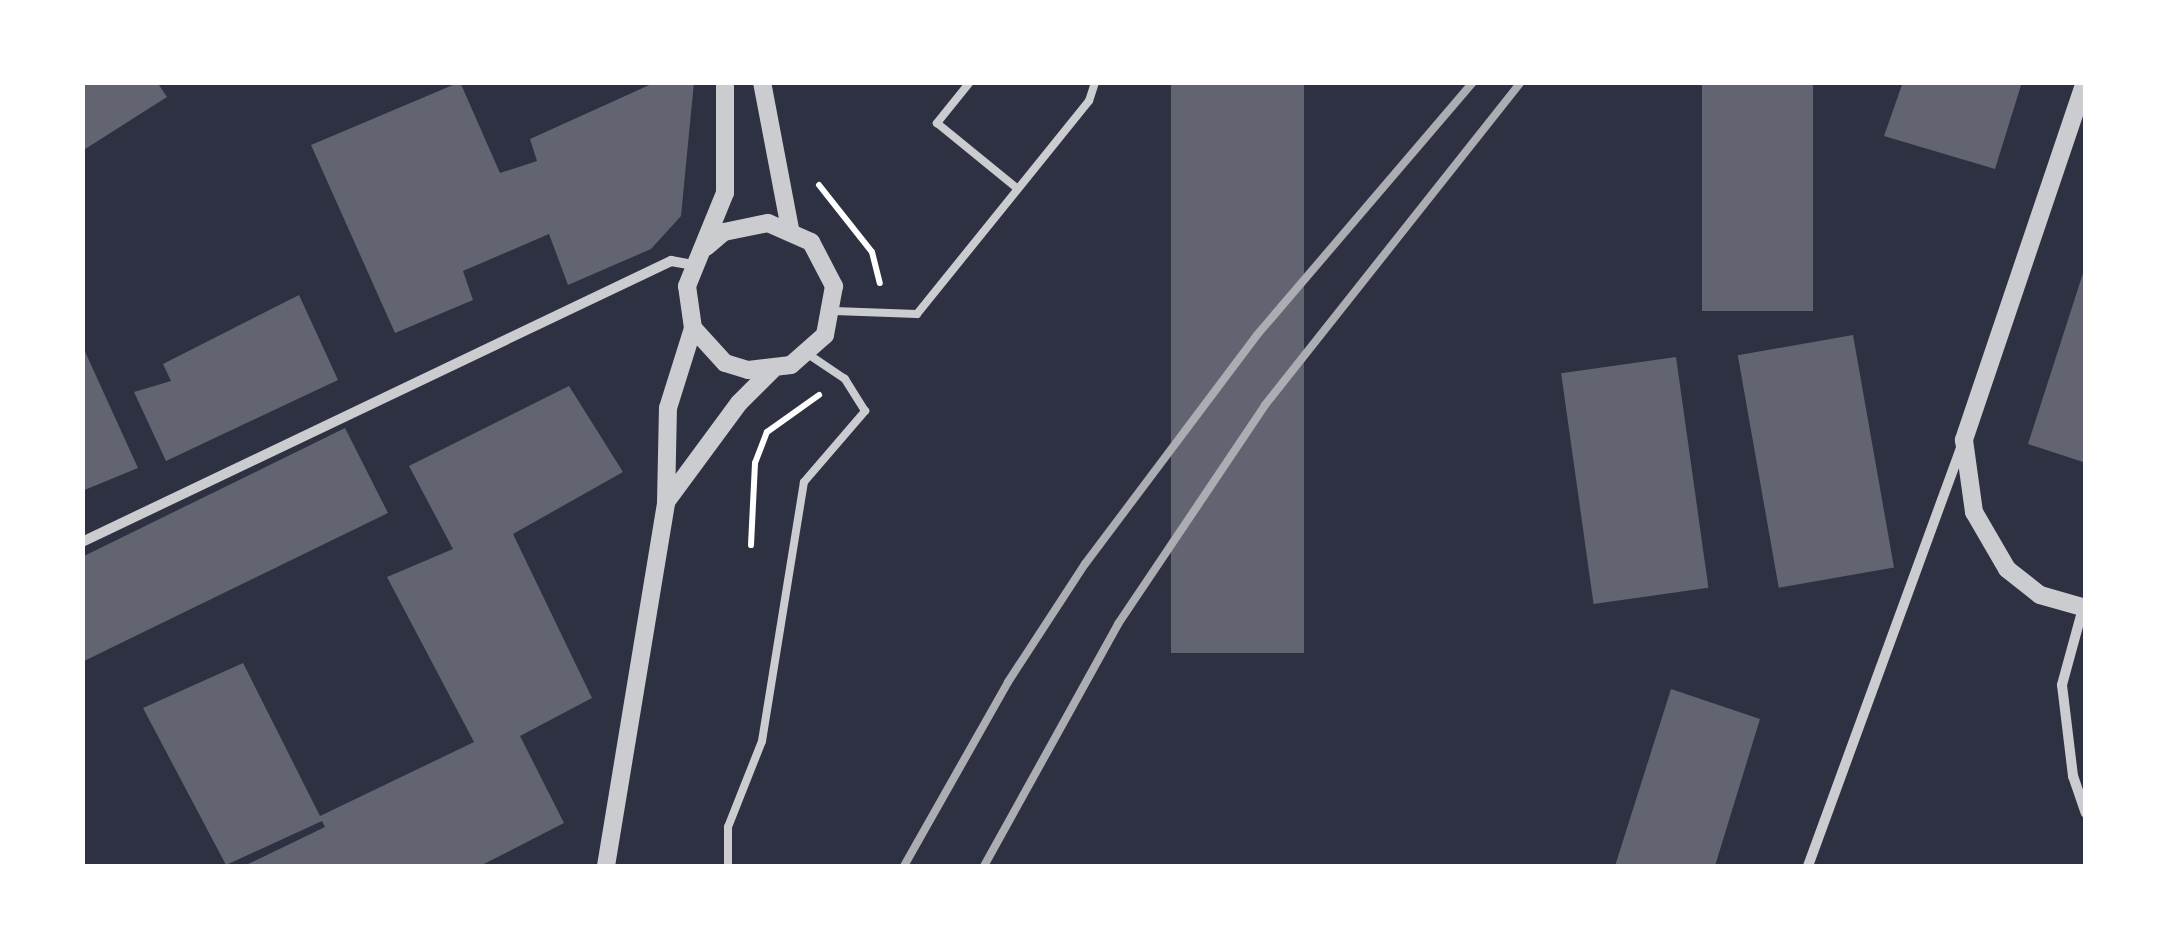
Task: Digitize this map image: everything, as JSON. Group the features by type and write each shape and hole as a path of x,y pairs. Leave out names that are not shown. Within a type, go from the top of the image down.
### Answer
{"street":[{"path":"606,866 666,502 668,408 693,328 686,286 693,265 706,247 725,193 725,82"},
{"path":"666,502 738,403 772,370 808,354 834,310 827,262 790,228 762,82"},
{"path":"1808,866 1964,440 2084,82"},
{"path":"706,247 745,224 790,228"},
{"path":"82,542 671,261 693,265"},
{"path":"693,328 725,362 772,370"},
{"path":"1964,440 1974,512 2007,569 2040,595 2084,608 2062,685 2073,776 2086,813"}],"lane":[{"path":"970,82 937,123 1018,188"},
{"path":"834,310 916,314 1089,101 1095,82"},
{"path":"728,866 728,826 762,741 804,482 865,411 845,379 808,354"}],"building":[{"path":"82,82 157,82 167,97 82,151"},
{"path":"460,82 500,173 537,161 530,139 656,82 694,82 681,216 651,249 568,285 549,234 463,271 473,300 395,333 311,145"},
{"path":"1171,82 1304,82 1304,653 1171,653"},
{"path":"1702,82 1813,82 1813,311 1702,311"},
{"path":"1903,82 2022,82 1995,169 1884,136"},
{"path":"2086,267 2086,463 2028,444"},
{"path":"299,295 338,380 166,461 134,392 171,381 163,364"},
{"path":"1853,335 1894,567 1779,588 1738,355"},
{"path":"82,345 138,468 82,491"},
{"path":"1676,357 1708,588 1594,604 1561,373"},
{"path":"569,386 623,472 513,534 592,698 520,736 564,823 480,866 244,866 325,827 322,821 226,865 143,708 243,663 320,816 474,742 387,577 453,549 409,466"},
{"path":"345,428 388,513 82,662 82,557"},
{"path":"1671,689 1760,719 1715,866 1615,866"}],"railway":[{"path":"904,866 1008,682 1085,564 1257,335 1473,82"},
{"path":"984,866 1118,624 1265,405 1521,82"}]}
